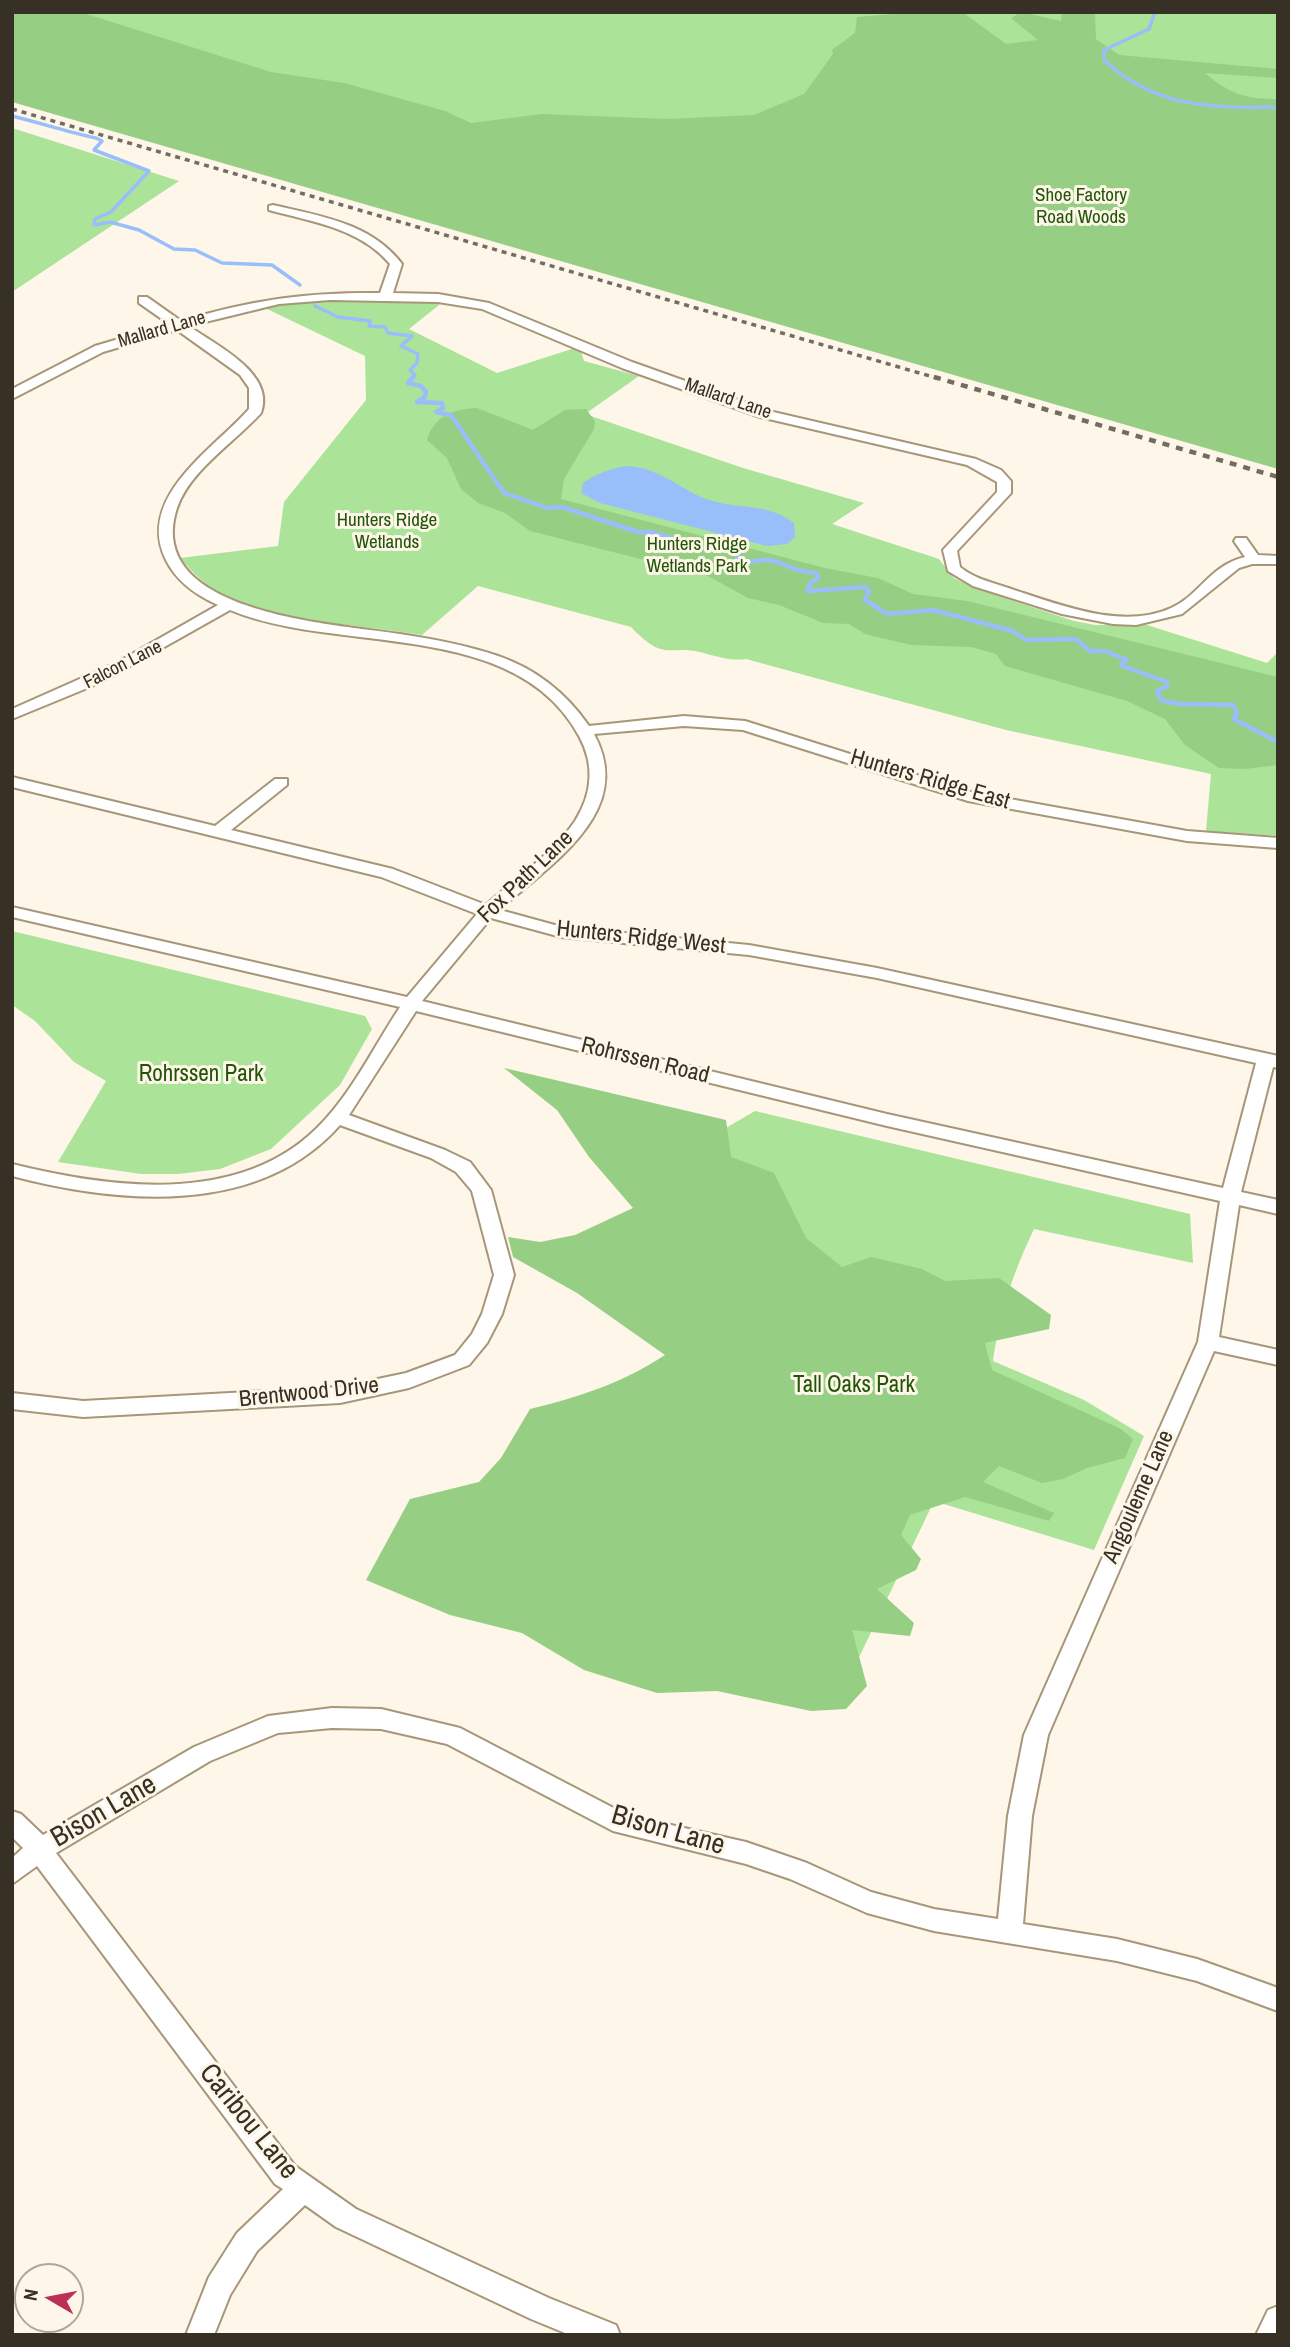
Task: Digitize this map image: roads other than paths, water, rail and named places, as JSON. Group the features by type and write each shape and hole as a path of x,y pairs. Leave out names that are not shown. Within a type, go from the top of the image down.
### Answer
{"street":[{"path":"273,208 364,234 387,250 396,264 386,295"},
{"name":"Mallard Lane","path":"12,395 68,363 99,349 179,324 279,300 386,295 438,298 485,306 627,365 765,414 941,453 996,473 1004,481 1004,493 950,550 949,559 954,570 974,581 1067,612 1102,618 1140,619 1178,610 1222,570 1238,561 1278,560"},
{"path":"143,300 179,324"},
{"name":"Fox Path Lane","path":"12,1170 49,1180 105,1187 173,1190 231,1182 282,1163 320,1138 411,1004 488,912 568,842 591,808 599,782 597,758 585,732 554,693 527,673 505,663 432,644 285,621 228,605 197,589 172,561 165,539 166,522 175,495 256,410 256,388 244,372 179,324"},
{"path":"1241,541 1253,559"},
{"name":"Falcon Lane","path":"12,714 60,698 139,660 228,605"},
{"name":"Hunters Ridge East","path":"585,732 664,719 718,721 745,726 968,796 1187,836 1278,843"},
{"name":"Hunters Ridge West","path":"12,782 387,873 488,912 561,932 749,950 877,973 1272,1061"},
{"path":"220,831 281,782"},
{"name":"Rohrssen Road","path":"12,912 411,1004 887,1120 1278,1207"},
{"name":"Angouleme Lane","path":"1010,1932 1020,1816 1035,1735 1208,1342 1230,1197 1272,1061"},
{"name":"Brentwood Drive","path":"12,1401 83,1409 340,1395 409,1380 462,1360 480,1338 492,1314 504,1275 481,1190 463,1167 438,1154 336,1117"},
{"path":"1208,1342 1278,1359"},
{"name":"Bison Lane","path":"12,1873 40,1850 202,1754 276,1723 332,1718 381,1719 452,1735 622,1824 746,1853 881,1906 934,1920 1144,1956 1196,1970 1278,2000"},
{"name":"Caribou Lane","path":"12,1821 40,1850 285,2175 346,2218 541,2309 606,2335"},
{"path":"200,2335 219,2287 247,2242 303,2188"},
{"path":"1270,2335 1278,2320"}],"water":[{"path":"627,466 658,474 706,499 763,509 784,516 794,523 795,537 787,544 767,546 600,503 581,493 583,483 588,480 609,470"}],"waterway":[{"path":"1155,12 1149,29 1104,50 1104,60 1123,76 1163,96 1185,102 1230,107 1278,107"},
{"path":"12,116 96,138 102,141 94,150 149,171 111,212 95,219 94,225 110,222 139,230 174,249 195,250 222,263 272,265 300,285"},
{"path":"315,306 338,317 370,321 369,326 385,327 388,333 412,336 401,346 418,354 417,363 410,370 415,375 412,379"},
{"path":"413,377 408,383 421,386 426,392 425,397 417,402 442,403 443,408 436,412 451,415 504,493 547,508 562,507 638,532 651,532 702,548 736,550 740,553 736,559 742,561 769,560 817,573 818,579 811,582 807,591 865,587 869,591 865,600 887,614 933,610 1013,631 1026,640 1076,639 1090,651 1105,651 1127,660 1121,665 1167,682 1167,686 1157,691 1161,700 1179,704 1233,705 1237,712 1234,719 1278,742"}],"railway":[{"path":"12,109 940,379"},
{"path":"934,377 1278,477"}],"park label":[{"name":"Shoe Factory Road Woods","path":"1081,207"},
{"name":"Hunters Ridge Wetlands","path":"387,532"},
{"name":"Hunters Ridge Wetlands Park","path":"697,556"},
{"name":"Rohrssen Park","path":"201,1075"},
{"name":"Tall Oaks Park","path":"854,1386"}]}
